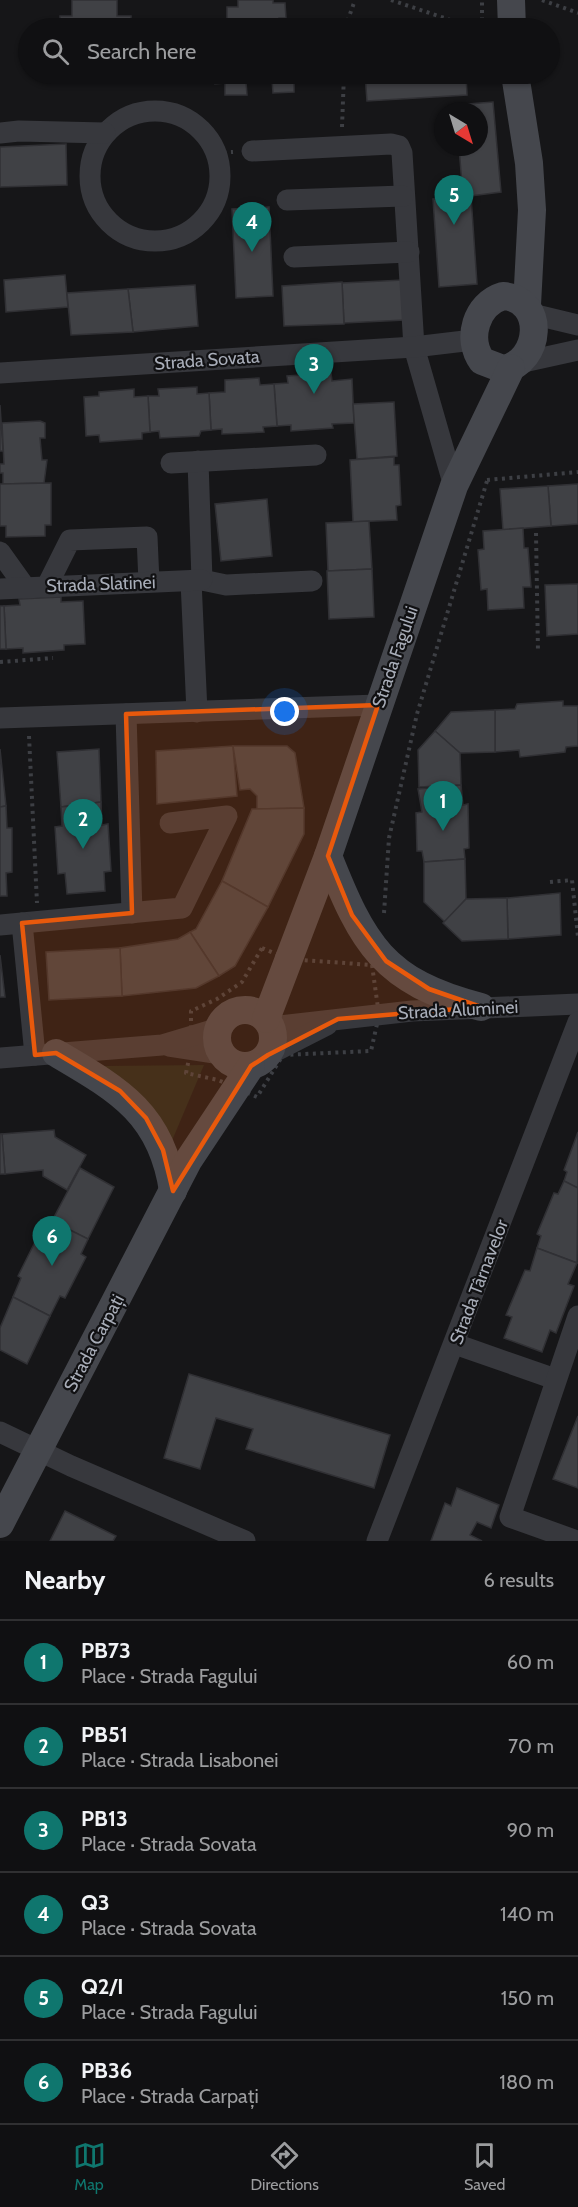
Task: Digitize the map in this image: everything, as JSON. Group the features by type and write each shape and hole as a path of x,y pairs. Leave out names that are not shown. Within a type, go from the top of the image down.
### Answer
{"street":[{"path":"517,84 529,163 532,210 529,250"},
{"path":"0,133 19,130 105,133 122,119 142,112 164,111 184,117 202,129 214,147 221,167 220,189 212,209 199,226 181,237 159,242 137,240 117,230 102,214 92,195 90,173 94,152 105,133"},
{"path":"252,151 391,144 399,146 402,153 414,347 454,486"},
{"path":"287,201 404,196"},
{"name":"Strada Fagului","path":"479,453 477,350 482,310 494,299 529,250"},
{"name":"Strada Fagului","path":"261,1018 228,1016 237,1052 273,1041 261,1018 323,867 454,486 479,453 515,366 530,348 529,250"},
{"path":"294,257 408,252"},
{"path":"494,299 512,297 529,310 578,325"},
{"name":"Strada Sovata","path":"0,373 414,347 477,350"},
{"path":"477,350 495,368 515,366 578,350"},
{"path":"439,433 479,453"},
{"path":"171,463 316,455"},
{"path":"197,712 198,461"},
{"path":"47,586 70,540 147,537 149,582"},
{"path":"0,552 25,587"},
{"name":"Strada Slatinei","path":"0,589 196,580 226,585 312,581"},
{"path":"0,718 378,705"},
{"path":"126,714 132,913"},
{"path":"0,925 182,908 227,816 170,823"},
{"path":"323,867 352,915 386,961 400,974 429,989 481,1007"},
{"path":"30,923 46,1054 120,1091 146,1118 170,1168 173,1191"},
{"name":"Strada Aluminei","path":"261,1018 338,1019 412,1011 578,1004"},
{"name":"Strada Aluminei","path":"0,1058 162,1045 237,1052 338,1019"},
{"name":"Strada Târnavelor","path":"377,1541 578,1022"},
{"name":"Strada Carpați","path":"0,1524 173,1191 237,1052"},
{"path":"577,1541 510,1517 578,1316"},
{"path":"455,1344 555,1379"},
{"path":"0,1432 245,1541"}],"path":[{"path":"349,18 355,0"},
{"path":"392,0 445,18"},
{"path":"482,0 482,18"},
{"path":"542,0 578,13"},
{"path":"342,146 344,84"},
{"path":"384,914 389,838 417,714 487,480 479,453"},
{"path":"487,480 578,471"},
{"path":"536,533 538,652"},
{"path":"0,662 53,658"},
{"path":"28,717 30,923"},
{"path":"550,882 572,880 578,937"}],"highlighted area":[{"path":"378,705 328,856 352,915 386,961 429,989 481,1007 338,1019 268,1055 251,1066 173,1191 163,1150 146,1118 120,1091 56,1053 35,1055 22,923 132,913 126,714"}],"shaded area":[{"path":"204,1065 171,1143 103,1066"}],"building":[{"path":"72,0 117,0 117,16 131,16 131,18 60,18 60,16 72,16"},
{"path":"238,0 273,0 273,3 285,3 286,18 227,18 227,7 238,7"},
{"path":"225,84 246,84 247,95 225,95"},
{"path":"272,84 294,84 294,92 273,93"},
{"path":"366,84 466,84 467,95 367,101"},
{"path":"488,102 493,102 501,192 463,197 460,156 488,156"},
{"path":"66,144 67,185 0,187 0,147"},
{"path":"471,196 477,284 439,287 433,199"},
{"path":"269,207 273,296 236,298 232,209"},
{"path":"65,275 68,307 6,312 4,280"},
{"path":"403,280 405,320 344,323 342,283"},
{"path":"342,282 344,324 284,326 282,286"},
{"path":"195,285 198,326 133,332 128,289"},
{"path":"128,289 133,332 71,335 67,293"},
{"path":"331,373 332,381 352,379 354,423 332,424 333,428 291,431 291,425 277,426 274,384 288,383 287,376"},
{"path":"259,378 260,385 274,384 277,426 263,427 264,432 222,434 222,429 211,430 209,393 225,392 225,380"},
{"path":"197,387 197,394 209,393 211,430 201,431 199,436 160,438 159,431 150,432 148,396 159,396 158,389"},
{"path":"134,389 134,397 148,396 150,432 142,433 142,439 100,442 99,435 86,436 84,397 99,396 99,392"},
{"path":"394,402 397,456 357,459 353,404"},
{"path":"0,405 3,451 0,451"},
{"path":"40,421 45,423 45,438 40,438 42,460 47,460 44,483 3,484 3,473 0,473 0,464 4,464 2,423"},
{"path":"394,457 394,465 399,465 401,505 396,506 397,520 353,522 350,460"},
{"path":"51,483 51,525 45,525 45,536 6,537 6,526 0,526 0,484"},
{"path":"578,484 578,524 551,526 548,486"},
{"path":"548,486 551,526 503,530 500,489"},
{"path":"267,499 272,556 221,561 215,504"},
{"path":"369,521 372,569 328,571 326,523"},
{"path":"523,528 524,548 528,548 531,587 523,587 524,608 488,610 487,589 481,590 478,550 484,549 483,531"},
{"path":"372,569 374,617 329,619 327,571"},
{"path":"578,584 578,634 547,636 545,585"},
{"path":"61,597 61,602 83,601 85,644 64,645 64,650 23,653 23,648 6,649 4,606 20,605 19,599"},
{"path":"0,606 4,606 6,649 0,649"},
{"path":"563,701 563,706 578,706 578,746 566,747 565,752 520,757 519,750 495,752 495,710 515,709 517,704"},
{"path":"495,710 495,752 460,753 435,731 451,712"},
{"path":"435,731 460,753 461,785 419,787 418,750"},
{"path":"233,746 237,796 157,804 156,751"},
{"path":"233,746 287,746 295,753 304,808 257,809 257,796 250,789 240,790"},
{"path":"0,749 6,806 0,807"},
{"path":"99,749 101,802 61,807 57,752"},
{"path":"461,785 463,805 468,804 469,848 464,849 465,859 424,862 422,851 417,851 416,813 422,812 418,789"},
{"path":"101,802 102,825 108,824 111,871 104,872 105,891 67,894 65,873 58,874 55,827 62,826 61,807"},
{"path":"6,806 7,828 12,828 12,872 6,873 7,896 0,896 0,807"},
{"path":"304,808 304,834 268,907 222,881 252,809"},
{"path":"465,859 466,899 445,922 424,902 424,862"},
{"path":"222,881 268,907 235,966 219,976 190,932 196,929"},
{"path":"560,893 561,935 508,939 507,898"},
{"path":"507,898 508,939 462,941 443,923 466,899"},
{"path":"190,932 219,976 196,988 122,996 120,948 178,939"},
{"path":"120,948 122,996 49,1000 46,952"},
{"path":"0,955 5,997 0,997"},
{"path":"54,1130 55,1137 86,1155 67,1190 43,1176 43,1170 5,1174 2,1134"},
{"path":"578,1132 578,1188 564,1181 567,1172 564,1170"},
{"path":"0,1134 2,1134 5,1174 0,1174"},
{"path":"80,1168 114,1187 88,1239 52,1221"},
{"path":"564,1181 578,1188 577,1263 537,1248 541,1236 537,1234 554,1193 558,1194"},
{"path":"52,1221 88,1239 81,1254 86,1257 65,1298 60,1296 50,1316 13,1297 21,1278 18,1276 39,1234 43,1235"},
{"path":"537,1248 577,1263 568,1284 574,1286 556,1333 550,1330 542,1352 504,1338 512,1317 506,1315 525,1270 530,1271"},
{"path":"13,1297 50,1316 27,1364 0,1350 0,1328"},
{"path":"189,1374 390,1435 374,1488 246,1449 253,1429 216,1418 200,1469 164,1458"},
{"path":"578,1416 578,1488 553,1479"},
{"path":"457,1488 499,1505 491,1528 477,1522 470,1535 482,1541 431,1541 445,1503 451,1506"},
{"path":"65,1511 116,1536 113,1541 50,1541"}],"place":[{"name":"Q2/I","path":"454,225"},
{"name":"Q3","path":"252,252"},
{"name":"PB13","path":"314,394"},
{"name":"PB73","path":"443,831"},
{"name":"PB51","path":"83,849"},
{"name":"PB36","path":"52,1266"}]}
